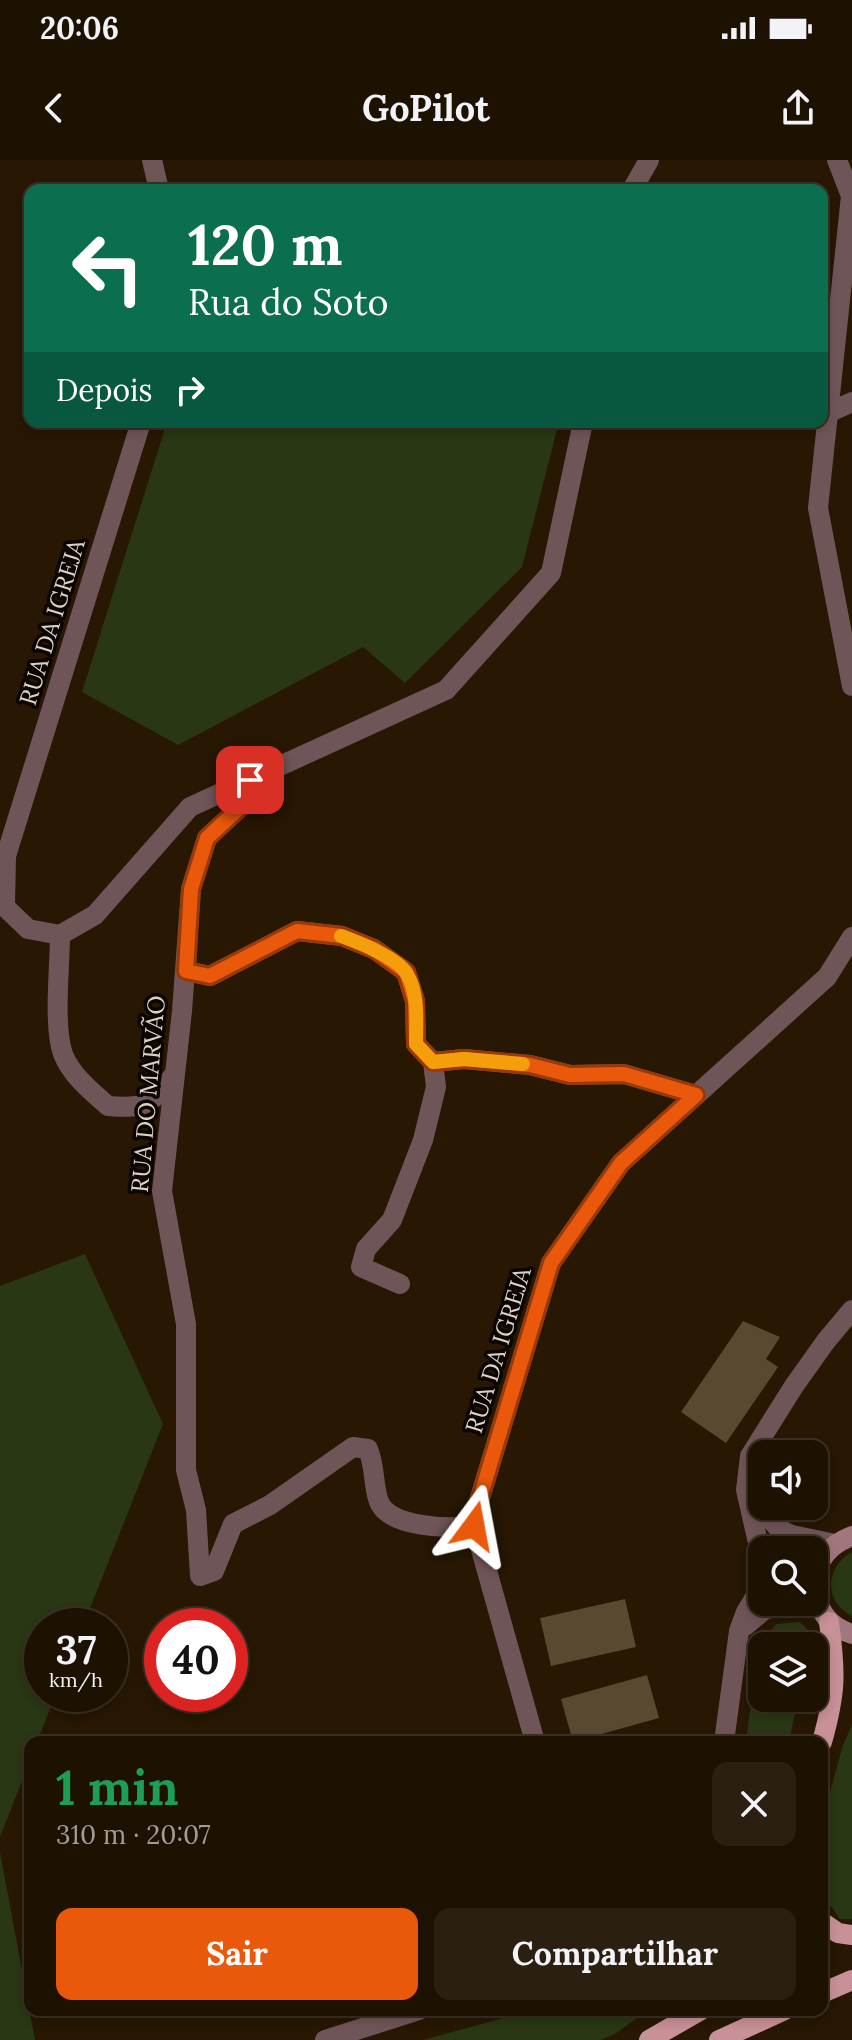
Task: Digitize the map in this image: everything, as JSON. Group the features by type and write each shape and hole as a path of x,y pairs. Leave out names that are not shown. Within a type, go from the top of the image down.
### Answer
{"main road":[{"path":"824,1736 833,1703 835,1662 826,1616"},
{"path":"829,1622 852,1634"},
{"path":"833,1703 852,1673"},
{"path":"828,1926 838,1933 852,1935"},
{"path":"828,1990 852,1980"},
{"path":"649,2040 691,2016"},
{"path":"719,2040 772,2016"}],"street":[{"path":"152,160 158,184"},
{"path":"635,184 649,160"},
{"path":"828,413 849,244 851,196 837,160"},
{"path":"828,413 852,402"},
{"name":"RUA DA IGREJA","path":"60,935 28,929 5,907 6,856 139,428"},
{"path":"174,1075 157,1096 137,1108 108,1106 86,1086 63,1054 58,1009 60,935 95,915 190,807 446,690 551,573 582,428"},
{"path":"826,428 818,508 852,686"},
{"name":"RUA DO MARVÃO","path":"250,780 248,800 207,838 191,889 186,971 162,1191 186,1324 186,1470 196,1510 200,1576 214,1571 233,1524 270,1505 353,1447 368,1449 374,1465 378,1502 392,1517 457,1529 474,1526"},
{"path":"186,971 210,976 297,931 342,936 374,949 406,972 415,1001 416,1044 433,1062 436,1087 423,1140 392,1220 366,1249 361,1267 400,1284"},
{"name":"RUA DA IGREJA","path":"533,1736 473,1521 551,1263 621,1163 827,977 852,937"},
{"path":"433,1062 464,1059 530,1065 570,1075 624,1074 696,1095"},
{"path":"757,1536 746,1490 750,1456 768,1424 826,1341 852,1310"},
{"path":"746,1490 779,1529 792,1535 843,1540"},
{"path":"725,1736 734,1657 739,1631 748,1609"},
{"path":"739,1631 757,1616"},
{"path":"325,2040 400,2016"}],"green space":[{"path":"165,428 557,428 522,567 405,683 363,647 178,745 82,692"},
{"path":"85,1254 163,1424 90,1608 24,1608 24,1712 49,1712 39,1736 24,1736 24,1776 0,1837 0,1286"},
{"path":"852,1552 852,1616 836,1602 831,1584 837,1566"},
{"path":"800,1622 809,1632 770,1632 776,1624"},
{"path":"750,1712 795,1712 790,1736 747,1736"},
{"path":"852,1725 852,1919 840,1919 828,1902 828,1799"},
{"path":"0,1852 24,1981 24,2016 31,2016 35,2040 0,2040"},
{"path":"511,2016 640,2016 601,2040 423,2040"}],"building":[{"path":"743,1321 780,1337 766,1359 778,1367 726,1443 681,1412"},
{"path":"625,1599 636,1647 551,1666 540,1618"},
{"path":"647,1675 659,1718 594,1736 571,1736 561,1699"}],"slow traffic":[{"path":"341,936 374,949 406,972 415,1001 416,1044 433,1062 464,1059 523,1064"}],"route":[{"path":"250,780 248,800 207,838 191,889 186,971 210,976 297,931 342,936 374,949 406,972 415,1001 416,1044 433,1062 464,1059 530,1065 570,1075 624,1074 696,1095 621,1163 551,1263 474,1526"}]}
